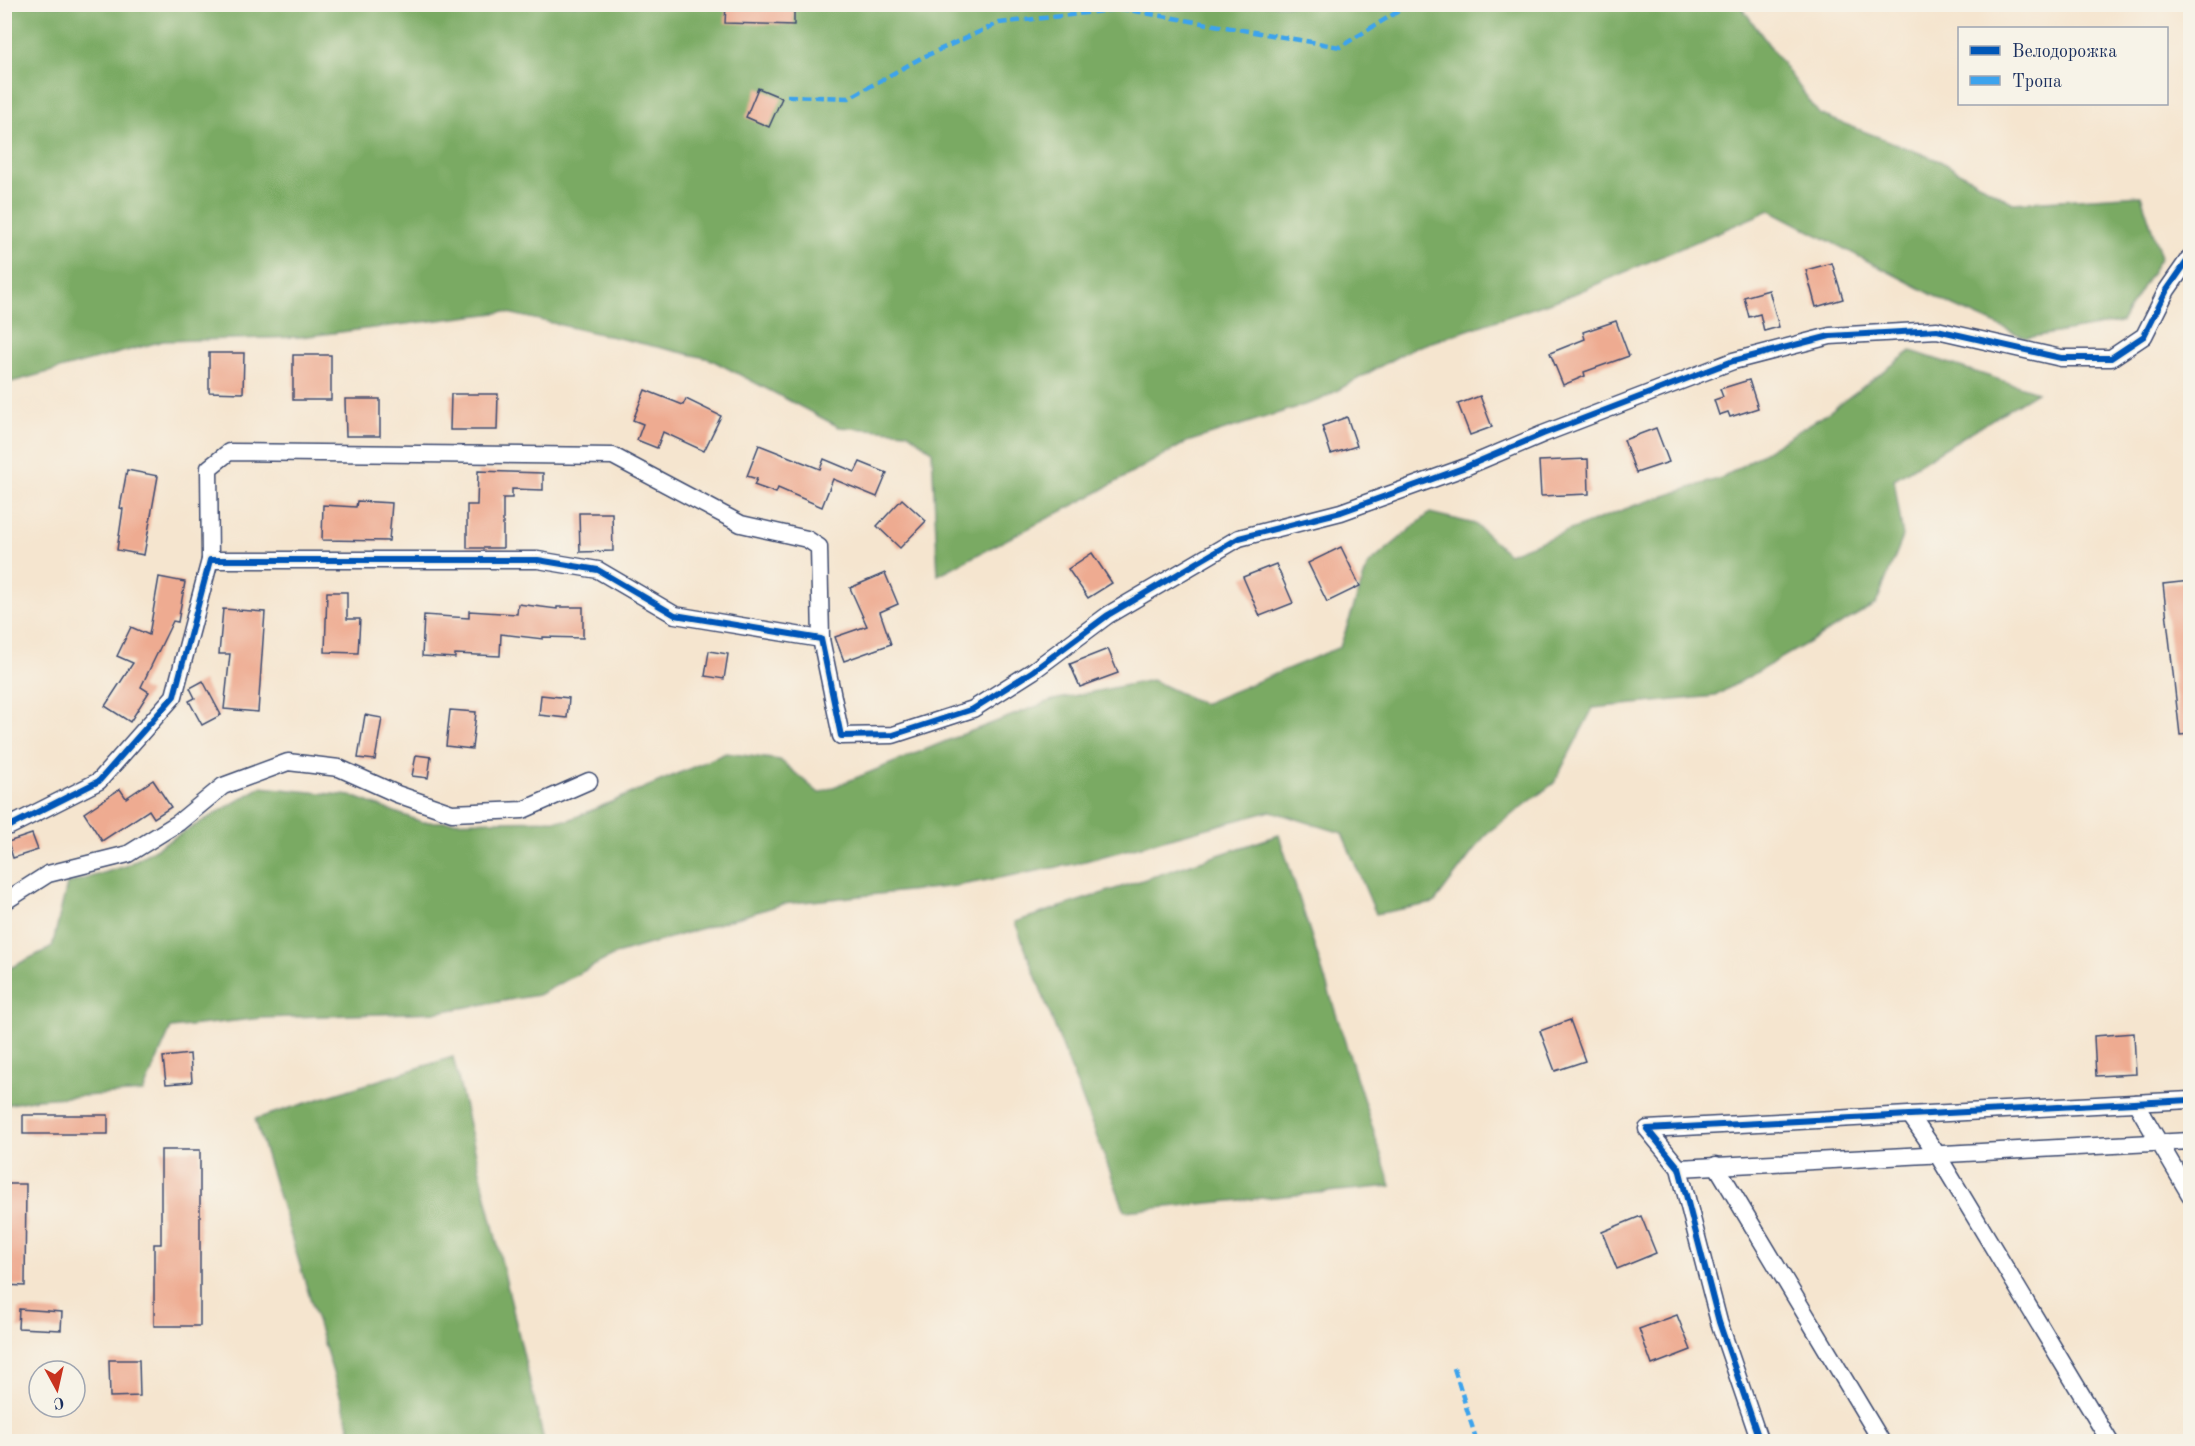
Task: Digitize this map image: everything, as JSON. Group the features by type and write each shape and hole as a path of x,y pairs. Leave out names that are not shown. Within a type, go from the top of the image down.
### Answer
{"street":[{"path":"4,826 10,826 99,781 174,696 210,560 209,468 229,452 613,456 741,524 807,539 819,547 821,639 841,736 893,735 973,709 1033,670 1108,615 1239,538 1341,512 1463,468 1543,434 1733,361 1830,336 1937,330 2061,358 2111,358 2144,336 2167,290 2190,257"},
{"path":"210,560 538,560 598,570 675,615 821,639"},
{"path":"4,902 48,873 128,854 178,823 223,786 288,762 339,768 397,794 452,813 523,810 589,781"},
{"path":"1760,1442 1719,1322 1679,1168 1647,1130 2190,1100"},
{"path":"2136,1103 2190,1195"},
{"path":"1910,1115 1937,1154 2110,1442"},
{"path":"1679,1168 2190,1141"},
{"path":"1716,1165 1882,1442"}],"green space":[{"path":"4,5 1740,5 1819,114 1940,161 2013,203 2141,195 2161,257 2121,322 2026,338 1954,306 1770,210 1569,296 1411,349 1320,400 1187,442 1091,496 938,575 932,451 907,432 839,427 710,359 504,312 300,337 163,341 5,382"},
{"path":"1911,351 2037,392 1894,479 1903,537 1876,604 1715,696 1593,708 1554,783 1487,833 1434,903 1376,914 1342,833 1271,811 1074,864 956,886 783,904 616,954 538,995 438,1012 262,1018 171,1028 143,1092 37,1099 5,1105 4,971 52,947 67,884 126,866 261,787 352,796 422,822 569,820 726,753 780,760 819,793 1053,700 1152,680 1203,704 1340,647 1368,565 1430,513 1475,524 1508,554 1633,506 1724,477 1826,414"},
{"path":"1279,835 1391,1186 1125,1211 1015,922"},
{"path":"453,1057 544,1441 354,1441 255,1119"}],"building":[{"path":"726,4 794,5 794,25 725,23"},
{"path":"758,88 782,98 769,127 746,117"},
{"path":"1832,263 1843,299 1816,307 1806,270"},
{"path":"1769,290 1779,327 1764,331 1760,314 1749,317 1744,297"},
{"path":"1616,321 1629,356 1584,372 1585,376 1563,385 1550,353 1585,339 1583,332"},
{"path":"209,353 244,353 243,393 209,392"},
{"path":"293,355 331,355 331,400 293,400"},
{"path":"1749,380 1758,408 1730,417 1728,412 1719,415 1714,400 1723,397 1720,389"},
{"path":"645,390 683,405 686,399 721,416 704,451 663,432 657,448 637,440 643,424 633,420"},
{"path":"451,394 498,394 497,430 450,430"},
{"path":"1480,396 1492,427 1470,435 1458,404"},
{"path":"345,399 380,399 380,436 346,436"},
{"path":"1347,417 1357,446 1331,454 1322,426"},
{"path":"1656,428 1669,462 1636,473 1624,440"},
{"path":"759,445 820,469 824,459 855,472 860,462 887,473 877,497 833,479 822,507 778,488 776,493 754,485 757,479 747,476"},
{"path":"1588,459 1589,494 1541,496 1539,461"},
{"path":"127,470 158,476 144,555 117,550 123,509 120,508"},
{"path":"478,471 543,473 543,490 512,489 512,498 503,498 503,548 467,548 467,505 477,505"},
{"path":"902,499 926,521 900,548 877,526"},
{"path":"357,501 392,503 389,541 322,540 323,505 356,507"},
{"path":"579,513 612,513 613,551 580,552"},
{"path":"1341,547 1360,586 1327,602 1308,563"},
{"path":"1092,553 1112,583 1088,598 1068,569"},
{"path":"1276,564 1293,603 1260,616 1243,577"},
{"path":"885,573 898,604 880,612 891,644 844,661 835,637 867,626 850,588"},
{"path":"159,577 185,582 178,622 173,621 141,687 149,692 130,722 105,706 133,663 117,656 131,627 149,635"},
{"path":"2190,581 2190,734 2180,735 2163,584"},
{"path":"327,592 347,592 347,619 360,619 358,653 325,652"},
{"path":"518,604 557,609 557,607 583,607 583,638 543,637 543,639 501,634 500,656 455,654 455,658 422,656 424,615 469,618 469,611 517,614"},
{"path":"223,609 265,612 258,712 224,709 230,654 219,654"},
{"path":"1108,649 1118,673 1080,687 1070,664"},
{"path":"709,651 728,654 724,679 705,676"},
{"path":"203,681 221,715 202,725 189,701 195,698 190,688"},
{"path":"541,695 569,698 567,718 539,715"},
{"path":"450,710 476,712 472,749 446,746"},
{"path":"365,715 382,718 375,760 358,758"},
{"path":"416,755 431,757 428,778 412,776"},
{"path":"153,780 171,807 154,818 149,810 102,841 84,813 120,789 126,798"},
{"path":"32,834 38,850 13,858 8,842"},
{"path":"1570,1020 1585,1061 1555,1071 1540,1031"},
{"path":"2134,1033 2136,1074 2096,1076 2094,1036"},
{"path":"190,1054 192,1082 166,1084 163,1057"},
{"path":"23,1115 108,1115 108,1134 23,1134"},
{"path":"161,1150 200,1150 200,1326 154,1326 154,1244 161,1244"},
{"path":"4,1184 26,1184 25,1286 4,1285"},
{"path":"1641,1216 1656,1253 1617,1269 1602,1232"},
{"path":"19,1309 62,1312 61,1330 18,1328"},
{"path":"1677,1315 1691,1350 1652,1365 1639,1329"},
{"path":"109,1360 139,1360 140,1396 110,1397"}],"marked path":[{"path":"787,96 849,98 921,58 999,23 1122,9 1340,47 1410,4"},
{"path":"1454,1368 1477,1442"}],"cycle path":[{"path":"4,826 10,826 99,781 174,696 210,560 538,560 598,570 675,615 821,639 841,736 893,735 973,709 1033,671 1108,615 1239,538 1341,512 1463,468 1543,434 1733,361 1830,336 1937,330 2061,358 2111,358 2144,336 2167,290 2190,257"},
{"path":"1760,1442 1719,1322 1679,1168 1647,1129 2190,1100"}]}
